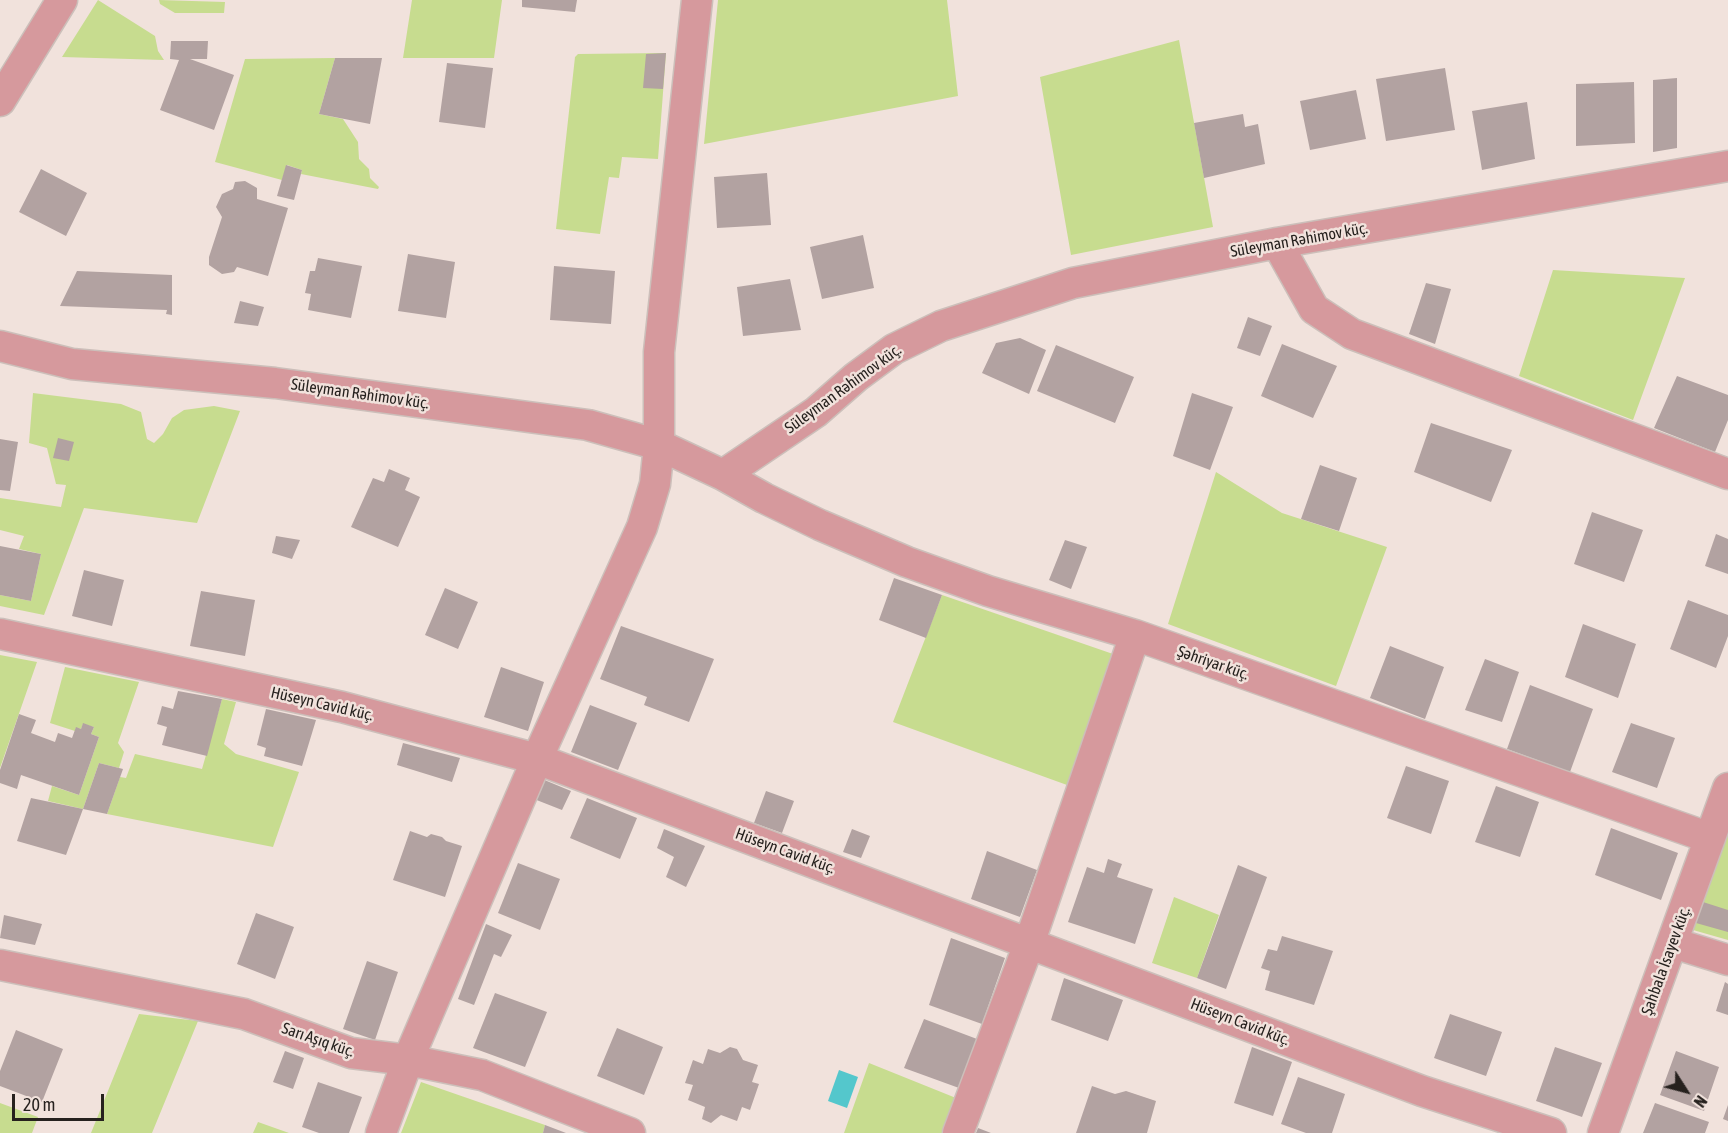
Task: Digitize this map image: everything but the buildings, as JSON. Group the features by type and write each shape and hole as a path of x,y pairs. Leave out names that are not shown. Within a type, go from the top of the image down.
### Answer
{"street":[{"path":"0,101 62,0"},
{"path":"381,1133 408,1060 537,759 642,527 655,484 659,445 659,352 697,0"},
{"name":"Süleyman Rəhimov küç.","path":"0,346 72,364 276,383 588,425 659,445 723,475 816,412 856,377 894,349 942,326 1073,283 1277,243 1728,166"},
{"path":"1277,243 1314,309 1352,334 1728,474"},
{"name":"Şəhriyar küç.","path":"723,475 773,503 907,562 988,591 1135,635 1710,838"},
{"name":"Hüseyn Cavid küç.","path":"0,634 342,707 537,759 1030,941 1422,1091 1551,1133"},
{"path":"958,1133 1030,941 1135,635"},
{"name":"Şahbala İsayev küç.","path":"1603,1133 1728,788"},
{"path":"1673,943 1728,960"},
{"name":"Sarı Aşıq küç.","path":"0,965 244,1014 351,1053 408,1060 482,1075 630,1133"}],"green space":[{"path":"98,0 155,36 158,51 164,60 62,57"},
{"path":"159,0 225,2 224,13 175,13 160,4"},
{"path":"412,0 502,0 494,58 403,58"},
{"path":"718,0 947,0 958,96 704,144"},
{"path":"1179,40 1213,227 1071,255 1040,77"},
{"path":"666,53 658,159 622,157 619,178 609,177 600,234 556,229 575,57 578,54"},
{"path":"335,58 319,114 343,119 358,142 359,159 369,169 370,178 379,187 378,189 301,174 302,170 287,165 282,180 215,162 245,59"},
{"path":"1553,270 1685,278 1633,420 1519,376"},
{"path":"33,393 121,404 141,412 147,439 154,443 163,434 172,418 184,410 214,406 240,411 197,523 84,508 44,615 0,606 0,595 31,601 41,554 19,549 24,536 0,530 0,498 61,507 66,485 56,484 47,448 29,443"},
{"path":"1216,472 1282,513 1387,547 1336,686 1168,624"},
{"path":"942,595 1113,654 1067,785 893,722"},
{"path":"0,655 37,662 0,768"},
{"path":"65,667 139,682 118,743 124,752 119,768 99,763 83,809 48,801 52,786 79,795 99,737 91,734 94,727 83,724 81,729 76,728 75,731 50,723"},
{"path":"222,699 236,702 224,744 236,754 299,772 273,847 107,814 120,777 126,778 135,754 202,769"},
{"path":"1728,833 1728,940 1693,930"},
{"path":"1174,897 1219,915 1197,978 1152,963"},
{"path":"139,1014 198,1021 152,1133 91,1133"},
{"path":"869,1063 956,1098 944,1133 844,1133"},
{"path":"421,1082 545,1125 543,1133 401,1133"},
{"path":"0,1103 38,1117 32,1133 0,1133"},
{"path":"258,1122 289,1133 253,1133"}],"water":[{"path":"839,1070 858,1077 847,1108 828,1101"}]}
